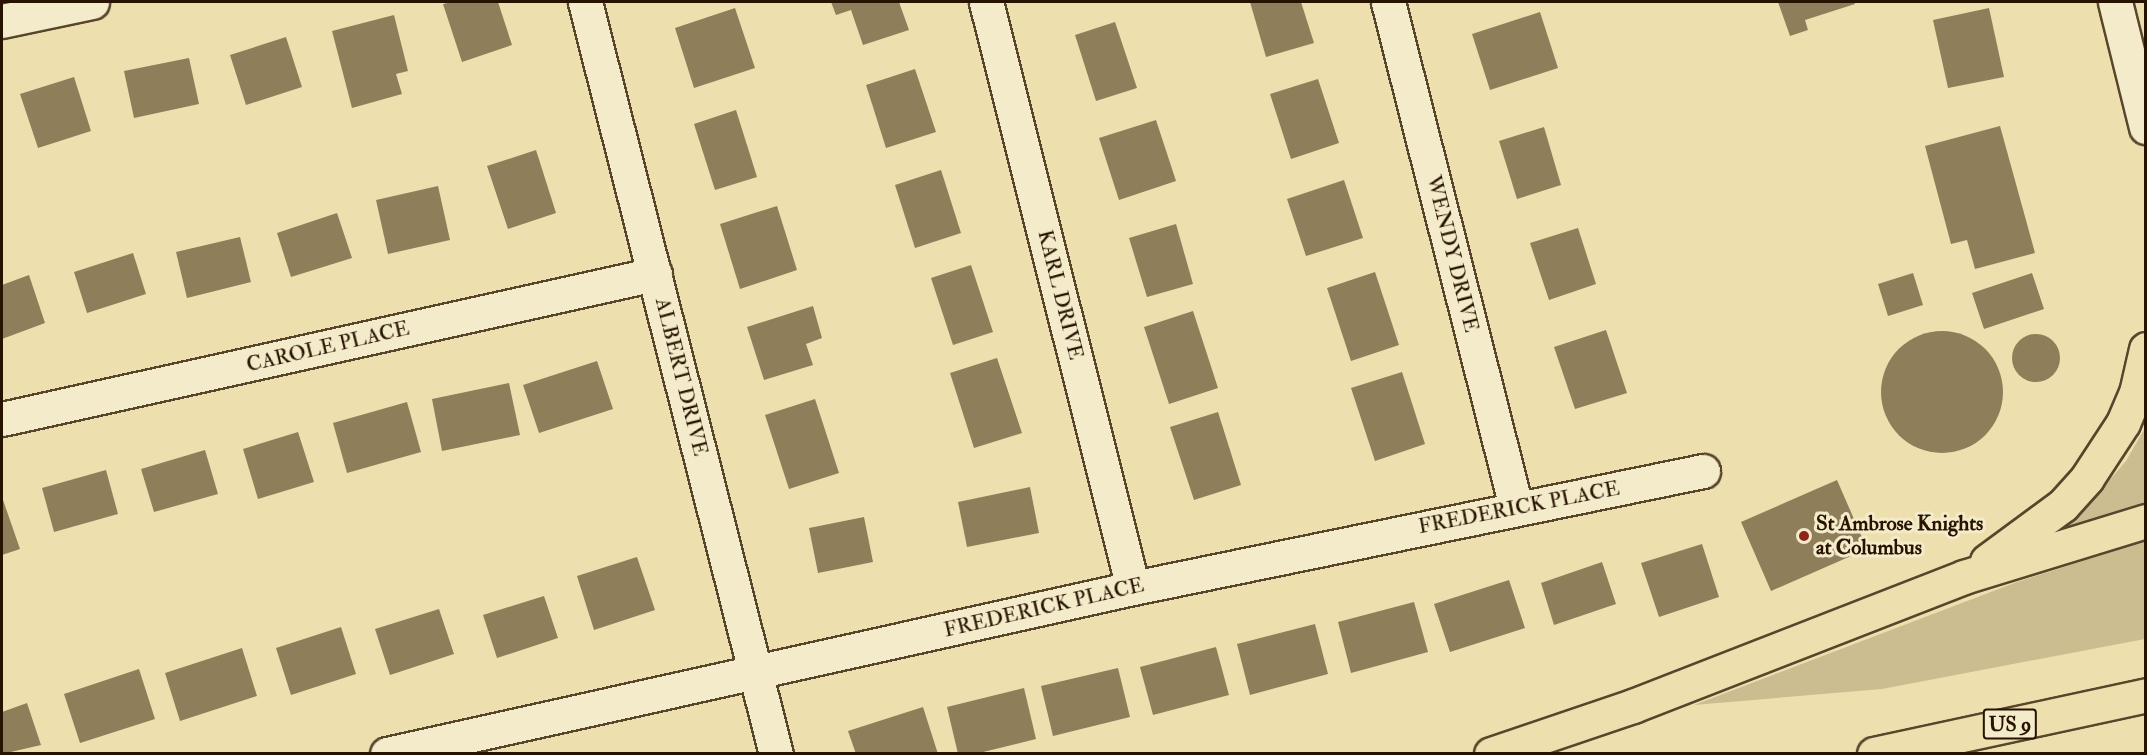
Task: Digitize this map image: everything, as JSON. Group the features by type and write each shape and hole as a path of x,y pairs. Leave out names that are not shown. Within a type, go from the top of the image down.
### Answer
{"highway":[{"path":"1964,577 2063,505 2087,478 2123,423 2136,393 2145,349"},
{"path":"1491,753 1633,706 1964,577 2145,521"},
{"name":"US 9","path":"1874,753 2145,695"}],"street":[{"path":"2,21 92,2"},
{"name":"ALBERT DRIVE","path":"585,2 776,753"},
{"name":"KARL DRIVE","path":"986,2 1133,588"},
{"name":"WENDY DRIVE","path":"1388,2 1516,507"},
{"path":"2115,2 2145,127"},
{"name":"CAROLE PLACE","path":"2,420 655,274"},
{"name":"FREDERICK PLACE","path":"387,753 755,674 1133,588 1516,507 1702,471"}],"shaded area":[{"path":"2145,428 2145,503 2048,537 2095,497 2126,461"},
{"path":"2145,541 2145,639 1882,689 1694,705 2017,582"}],"building":[{"path":"498,2 512,45 462,62 443,4"},
{"path":"831,2 899,2 909,30 863,45 851,10 836,15"},
{"path":"1250,2 1301,2 1314,43 1266,57"},
{"path":"1778,2 1854,2 1855,4 1805,20 1808,30 1790,36"},
{"path":"735,8 755,68 694,88 675,28"},
{"path":"1989,8 2004,77 1948,88 1933,20"},
{"path":"1540,12 1558,68 1490,90 1472,34"},
{"path":"394,15 408,71 396,74 402,94 352,108 332,31"},
{"path":"1115,22 1137,88 1096,101 1075,35"},
{"path":"286,37 302,87 246,105 230,55"},
{"path":"189,58 199,104 134,118 124,71"},
{"path":"915,69 936,132 886,148 866,85"},
{"path":"74,77 91,131 38,148 20,94"},
{"path":"1318,79 1339,143 1291,159 1270,94"},
{"path":"736,110 757,177 715,190 694,124"},
{"path":"1156,120 1176,181 1119,200 1099,138"},
{"path":"2000,126 2035,253 1975,269 1967,240 1951,244 1925,146"},
{"path":"1544,127 1561,185 1517,199 1499,141"},
{"path":"536,150 556,213 508,229 487,166"},
{"path":"941,170 961,233 915,248 895,185"},
{"path":"1344,180 1363,238 1306,256 1287,199"},
{"path":"438,186 450,240 388,254 376,200"},
{"path":"777,206 797,270 740,289 720,224"},
{"path":"337,213 352,258 291,277 277,233"},
{"path":"1176,224 1193,284 1147,297 1129,238"},
{"path":"1578,228 1596,284 1549,300 1530,243"},
{"path":"240,237 251,282 187,298 176,252"},
{"path":"133,253 146,294 87,313 74,272"},
{"path":"971,265 993,332 953,345 931,278"},
{"path":"1375,272 1399,345 1351,361 1327,288"},
{"path":"1913,273 1923,305 1888,316 1878,284"},
{"path":"2032,273 2044,309 1984,329 1972,293"},
{"path":"29,275 45,323 2,339 2,285"},
{"path":"813,306 822,338 806,344 813,365 764,380 747,327"},
{"path":"1193,311 1218,388 1169,404 1144,327"},
{"path":"1606,330 1627,393 1575,409 1554,347"},
{"path":"1942,331 1965,336 1985,349 1998,369 2003,392 1998,415 1985,435 1965,448 1942,453 1919,448 1899,435 1886,415 1881,392 1886,369 1899,349 1919,336"},
{"path":"2036,334 2053,341 2060,358 2053,375 2036,382 2019,375 2012,358 2019,341"},
{"path":"997,358 1022,433 974,448 950,373"},
{"path":"597,361 613,409 539,433 523,385"},
{"path":"1402,372 1425,444 1375,461 1351,388"},
{"path":"509,383 520,435 442,451 432,399"},
{"path":"815,399 839,473 789,489 765,415"},
{"path":"407,402 421,452 347,473 333,423"},
{"path":"1218,412 1241,485 1194,500 1170,427"},
{"path":"298,432 314,482 258,499 243,449"},
{"path":"205,450 218,494 154,512 141,469"},
{"path":"106,470 118,514 54,532 42,488"},
{"name":"St Ambrose Knights at Columbus","path":"1837,480 1867,549 1771,591 1741,522"},
{"path":"1030,487 1039,533 967,547 958,502"},
{"path":"2,497 20,549 2,555"},
{"path":"864,517 873,562 818,573 809,528"},
{"path":"1702,544 1719,597 1659,617 1641,563"},
{"path":"637,557 655,610 594,630 577,576"},
{"path":"1602,562 1616,604 1554,625 1541,583"},
{"path":"1509,580 1525,628 1450,652 1434,604"},
{"path":"544,596 558,638 497,658 483,615"},
{"path":"1414,602 1428,652 1351,673 1338,622"},
{"path":"439,609 454,654 390,675 375,629"},
{"path":"1315,624 1328,674 1250,695 1237,644"},
{"path":"341,627 356,674 291,695 276,648"},
{"path":"1216,647 1229,695 1153,715 1140,667"},
{"path":"242,648 257,696 180,721 165,673"},
{"path":"1118,668 1130,717 1053,736 1041,686"},
{"path":"139,669 155,719 80,743 64,694"},
{"path":"1024,688 1036,739 975,754 958,754 947,707"},
{"path":"27,703 41,745 2,754 2,712"},
{"path":"923,707 938,754 856,754 848,731"}],"place":[{"name":"St Ambrose Knights at Columbus","path":"1804,536"}]}
